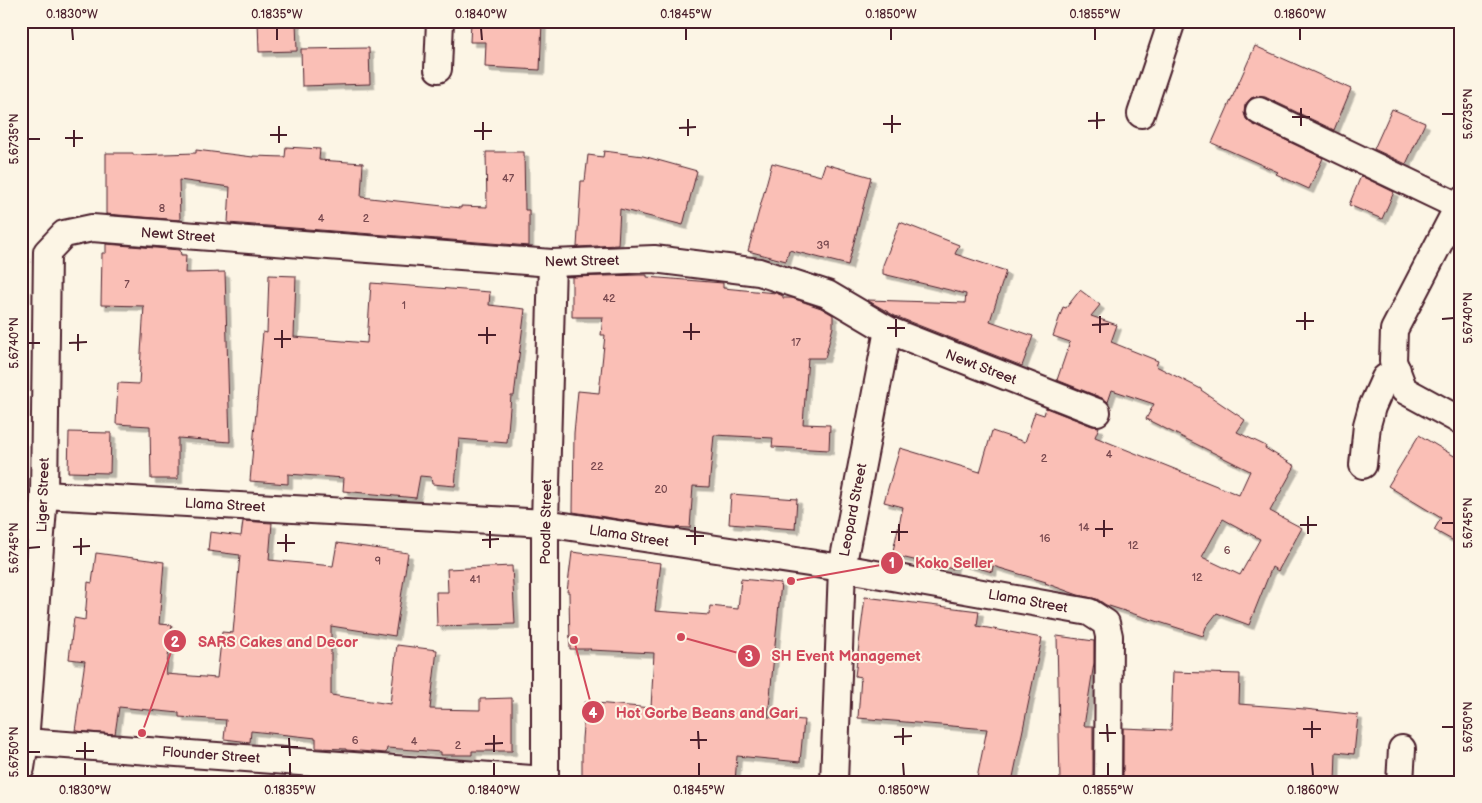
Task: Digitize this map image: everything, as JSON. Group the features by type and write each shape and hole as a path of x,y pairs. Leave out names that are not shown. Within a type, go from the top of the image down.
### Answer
{"street":[{"path":"438,70 440,21"},
{"path":"1141,114 1172,21"},
{"path":"1259,111 1459,204 1394,330 1393,361 1404,390 1461,421"},
{"name":"Newt Street","path":"47,252 64,234 92,228 552,263 654,259 759,272 827,294 888,330 1097,412"},
{"name":"Liger Street","path":"21,768 25,742 44,495 47,252"},
{"name":"Poodle Street","path":"545,781 545,523 552,263"},
{"name":"Leopard Street","path":"834,782 842,568 888,330"},
{"path":"1362,465 1367,424 1372,407 1385,378 1397,370"},
{"name":"Llama Street","path":"44,495 545,523 842,568 1088,612 1106,623 1109,636 1108,782"},
{"name":"Flounder Street","path":"25,742 545,781"},
{"path":"1400,782 1402,749"}],"building":[{"path":"258,21 296,21 297,51 259,52"},
{"path":"471,21 542,21 540,70 485,67 486,42 470,42"},
{"path":"1255,46 1351,89 1334,130 1265,97 1257,96 1251,98 1245,105 1244,113 1246,119 1252,124 1323,158 1309,189 1276,174 1278,172 1212,143"},
{"path":"369,48 370,84 302,86 301,49"},
{"path":"1392,109 1425,123 1406,164 1374,149"},
{"path":"286,147 320,149 319,160 363,163 361,197 461,208 461,206 487,207 486,152 524,152 525,210 529,210 529,246 228,223 230,187 179,180 180,220 106,214 106,153 133,153 133,155 196,153 196,150 253,157 285,157"},
{"path":"604,151 643,156 697,171 683,225 620,209 618,245 577,247 581,181 585,181 588,155 603,157"},
{"path":"772,163 821,176 825,164 871,177 848,265 789,250 786,261 748,251"},
{"path":"1361,176 1394,192 1382,219 1349,205"},
{"path":"900,222 959,245 955,254 1006,271 990,321 1033,336 1022,366 895,316 867,300 965,303 966,294 883,274 883,265"},
{"path":"106,244 180,250 181,255 186,255 185,273 225,272 230,442 178,438 178,479 151,479 150,426 116,424 118,383 139,384 144,306 101,305 102,253 106,253"},
{"path":"269,275 296,276 294,337 367,343 371,283 490,292 489,305 525,309 514,396 511,396 507,443 459,439 455,486 432,484 431,477 420,476 416,498 343,491 344,478 288,474 288,484 250,481 263,332 267,333"},
{"path":"647,275 647,277 723,283 723,288 776,293 783,296 783,298 792,298 821,308 833,315 833,327 825,358 808,358 803,424 830,425 829,450 772,447 773,438 714,435 709,487 693,486 690,528 669,527 573,512 574,433 578,391 599,393 605,335 601,335 603,317 572,317 572,277"},
{"path":"1080,290 1100,305 1091,316 1117,325 1111,342 1158,361 1156,366 1201,389 1245,420 1237,432 1266,446 1265,448 1295,466 1270,511 1302,528 1278,571 1272,567 1249,625 1217,613 1206,627 1203,636 1106,605 1097,599 1078,595 1046,582 993,566 992,572 955,561 953,569 892,555 903,507 884,502 900,448 980,472 992,431 1025,442 1035,412 1044,415 1046,408 1099,427 1095,437 1239,495 1250,471 1146,419 1154,404 1112,390 1108,402 1057,380 1070,342 1053,336 1063,307 1066,308","holes":["1223,519 1260,539 1240,575 1202,557"]},
{"path":"69,432 111,433 110,473 68,472"},
{"path":"1419,435 1461,460 1461,545 1434,530 1441,518 1388,486"},
{"path":"731,494 797,499 795,529 729,524"},
{"path":"243,521 272,523 269,560 333,566 337,543 408,553 395,636 331,626 331,695 390,704 397,645 437,650 430,709 480,710 480,699 512,698 512,751 472,751 472,755 441,755 441,752 387,748 386,753 316,748 316,738 251,731 250,742 224,739 226,720 179,717 179,713 119,707 115,734 75,731 85,661 69,659 74,618 85,620 88,582 92,583 96,553 164,562 159,624 172,625 166,674 217,678 222,632 233,633 240,555 208,551 210,532 241,536"},
{"path":"572,552 661,563 655,611 709,615 710,606 738,609 741,579 781,583 768,717 804,720 800,762 737,756 735,782 582,782 582,739 585,702 651,708 654,653 570,649 569,592 567,592"},
{"path":"512,566 515,624 437,626 436,592 448,592 447,569"},
{"path":"865,597 979,611 977,626 1042,638 1012,782 996,782 977,778 987,729 858,718 861,677 855,676"},
{"path":"1057,636 1094,641 1094,663 1084,726 1093,726 1093,782 1060,782"},
{"path":"1173,672 1240,674 1239,704 1358,715 1354,754 1336,752 1335,782 1123,782 1123,728 1171,730"}],"place":[{"name":"Koko Seller","path":"791,581"},
{"name":"SH Event Managemet","path":"681,637"},
{"name":"Hot Gorbe Beans and Gari","path":"574,640"},
{"name":"SARS Cakes and Decor","path":"142,733"}]}
